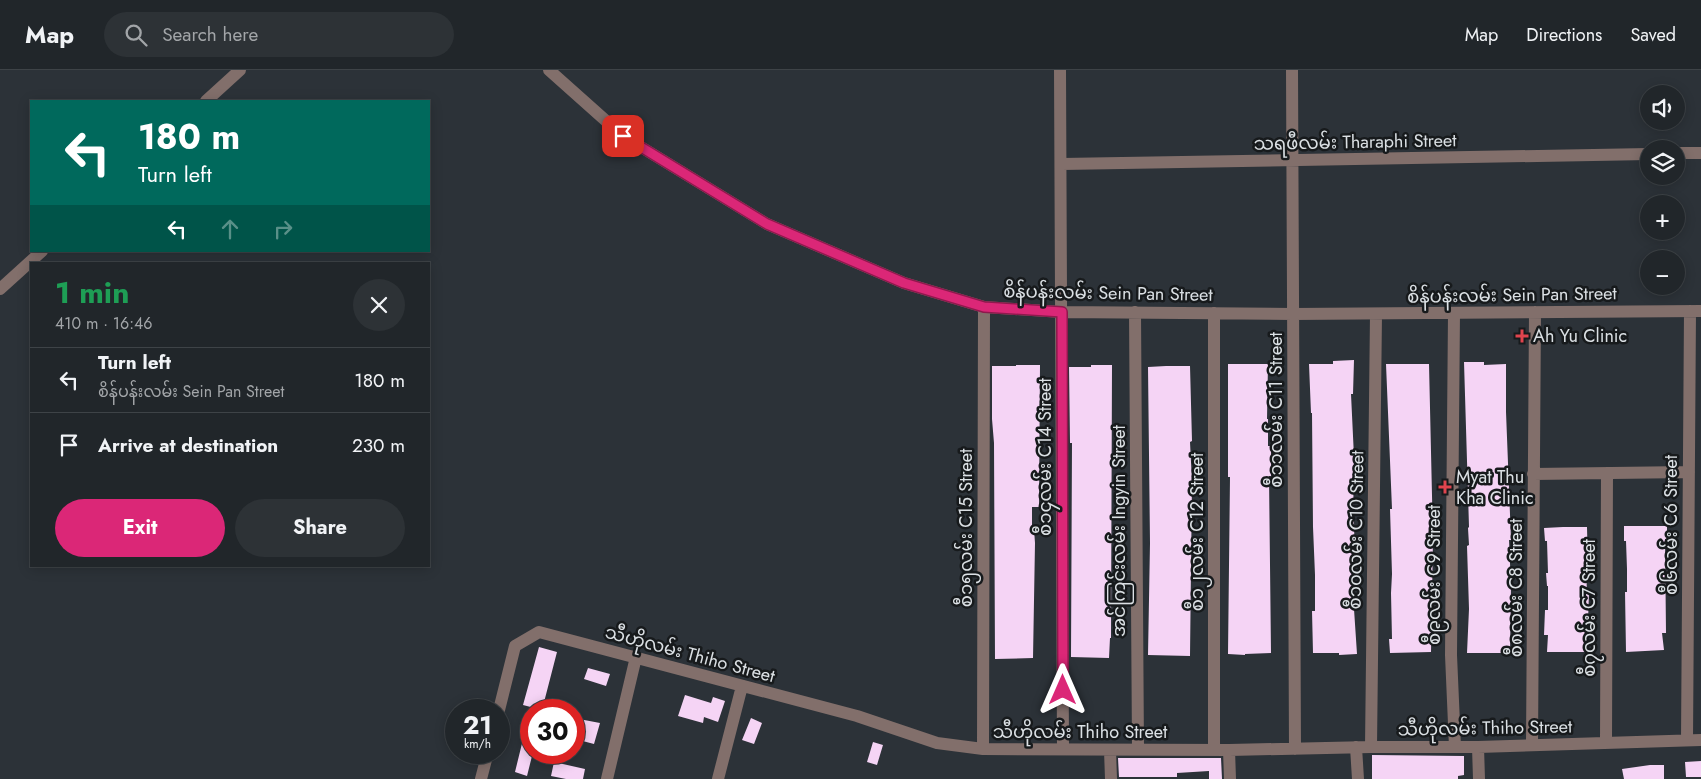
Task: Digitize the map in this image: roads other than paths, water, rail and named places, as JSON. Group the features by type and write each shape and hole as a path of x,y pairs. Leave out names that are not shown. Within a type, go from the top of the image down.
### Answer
{"street":[{"path":"207,100 240,70"},
{"name":"စိန်ပန်းလမ်း Sein Pan Street","path":"549,70 623,136 767,224 904,283 984,307 1062,312 1214,314 1695,311"},
{"name":"စီ၁၄လမ်း C14 Street","path":"1060,70 1062,164 1063,749"},
{"name":"စီ၁၁လမ်း C11 Street","path":"1292,70 1295,749"},
{"path":"1685,153 1701,153"},
{"name":"သရဖီလမ်း Tharaphi Street","path":"1062,164 1640,154"},
{"path":"0,289 41,252"},
{"name":"စီ၁၅လမ်း C15 Street","path":"983,749 984,307"},
{"name":"စီ၆လမ်း C6 Street","path":"1687,740 1689,472 1695,311"},
{"name":"အင်ကြင်းလမ်း Ingyin Street","path":"1136,312 1138,749"},
{"name":"စီ၈လမ်း C8 Street","path":"1532,744 1535,312"},
{"name":"စီ၉လမ်း C9 Street","path":"1454,313 1451,655 1455,747"},
{"name":"စီ၁၂လမ်း C12 Street","path":"1214,314 1214,750"},
{"name":"စီ၁၀လမ်း C10 Street","path":"1371,747 1376,314"},
{"path":"1533,474 1689,472"},
{"name":"စီ၇လမ်း C7 Street","path":"1606,743 1607,473"},
{"name":"သီဟိုလမ်း Thiho Street","path":"502,699 515,646 539,632 857,716 937,743 983,749 1230,750 1478,747 1701,740"},
{"path":"607,779 636,657"},
{"path":"718,779 742,686"},
{"path":"1356,747 1358,779"},
{"path":"1478,747 1479,779"},
{"path":"1110,750 1111,779"},
{"path":"1230,750 1230,779"},
{"path":"481,779 485,764"}],"place":[{"name":"Ah Yu Clinic","path":"1522,336"},
{"name":"Myat Thu Kha Clinic","path":"1445,487"}]}
